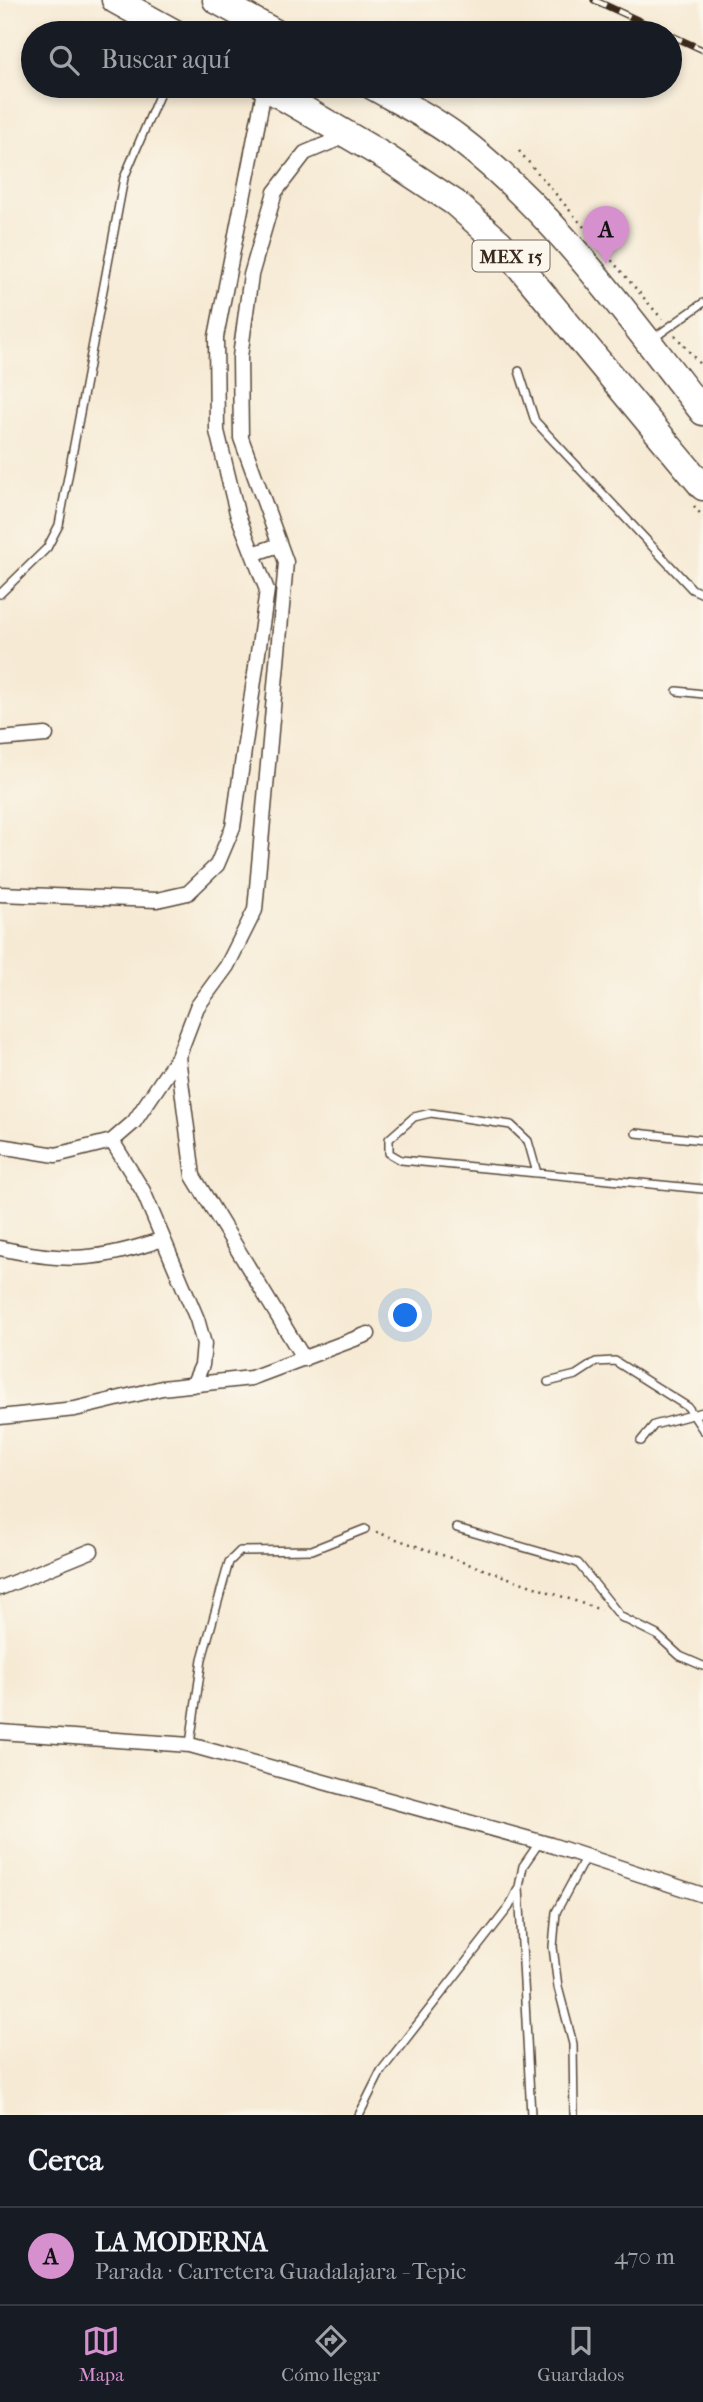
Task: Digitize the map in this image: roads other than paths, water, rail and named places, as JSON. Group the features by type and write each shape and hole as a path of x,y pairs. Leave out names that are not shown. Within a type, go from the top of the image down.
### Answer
{"highway":[{"path":"115,0 153,21"},
{"path":"216,0 254,21"},
{"name":"MEX 15","path":"285,98 349,135 455,203 500,243 703,487"},
{"name":"MEX 15","path":"392,98 458,138 527,200 600,281 659,335 703,412"}],"street":[{"path":"0,894 157,900 188,893 217,865 233,827 267,590 231,489 217,431 216,337 262,98"},
{"path":"0,1146 56,1155 112,1141 134,1122 178,1057 197,1007 227,966 255,910 286,562 241,438 242,338 251,275 275,192 305,153 349,135"},
{"path":"216,337 242,338"},
{"path":"231,489 256,482"},
{"path":"253,554 279,545"},
{"path":"250,711 274,712"},
{"path":"0,739 46,736"},
{"path":"178,1057 193,1176 304,1359"},
{"path":"112,1141 143,1191 197,1319 204,1344 202,1365 193,1385"},
{"path":"0,1248 40,1257 89,1259 120,1254 163,1239"},
{"path":"0,1417 75,1409 162,1388 251,1378 368,1334"},
{"path":"0,1588 91,1550"},
{"path":"0,1732 190,1745 540,1842 703,1895"}],"lane":[{"path":"0,594 47,548 59,525 124,178 158,98"},
{"path":"659,335 703,303"},
{"path":"519,371 535,421 692,589 703,594"},
{"path":"677,691 703,694"},
{"path":"537,1173 528,1141 511,1125 430,1113 414,1117 389,1139 389,1153 401,1160 703,1189"},
{"path":"636,1133 703,1140"},
{"path":"548,1382 576,1375 596,1362 615,1361 699,1413 703,1430"},
{"path":"641,1441 654,1425 670,1418 699,1413"},
{"path":"457,1528 578,1563 621,1617 657,1635 680,1656 703,1666"},
{"path":"190,1745 202,1659 229,1562 240,1551 312,1550 365,1529"},
{"path":"531,2115 519,1887 523,1866 540,1842"},
{"path":"574,2115 573,2044 558,1987 553,1947 556,1912 586,1856"},
{"path":"359,2115 381,2071 509,1907 519,1887"}],"railway":[{"path":"594,0 640,21"},
{"path":"682,40 703,50"}],"place":[{"name":"LA MODERNA","path":"606,264"}]}
